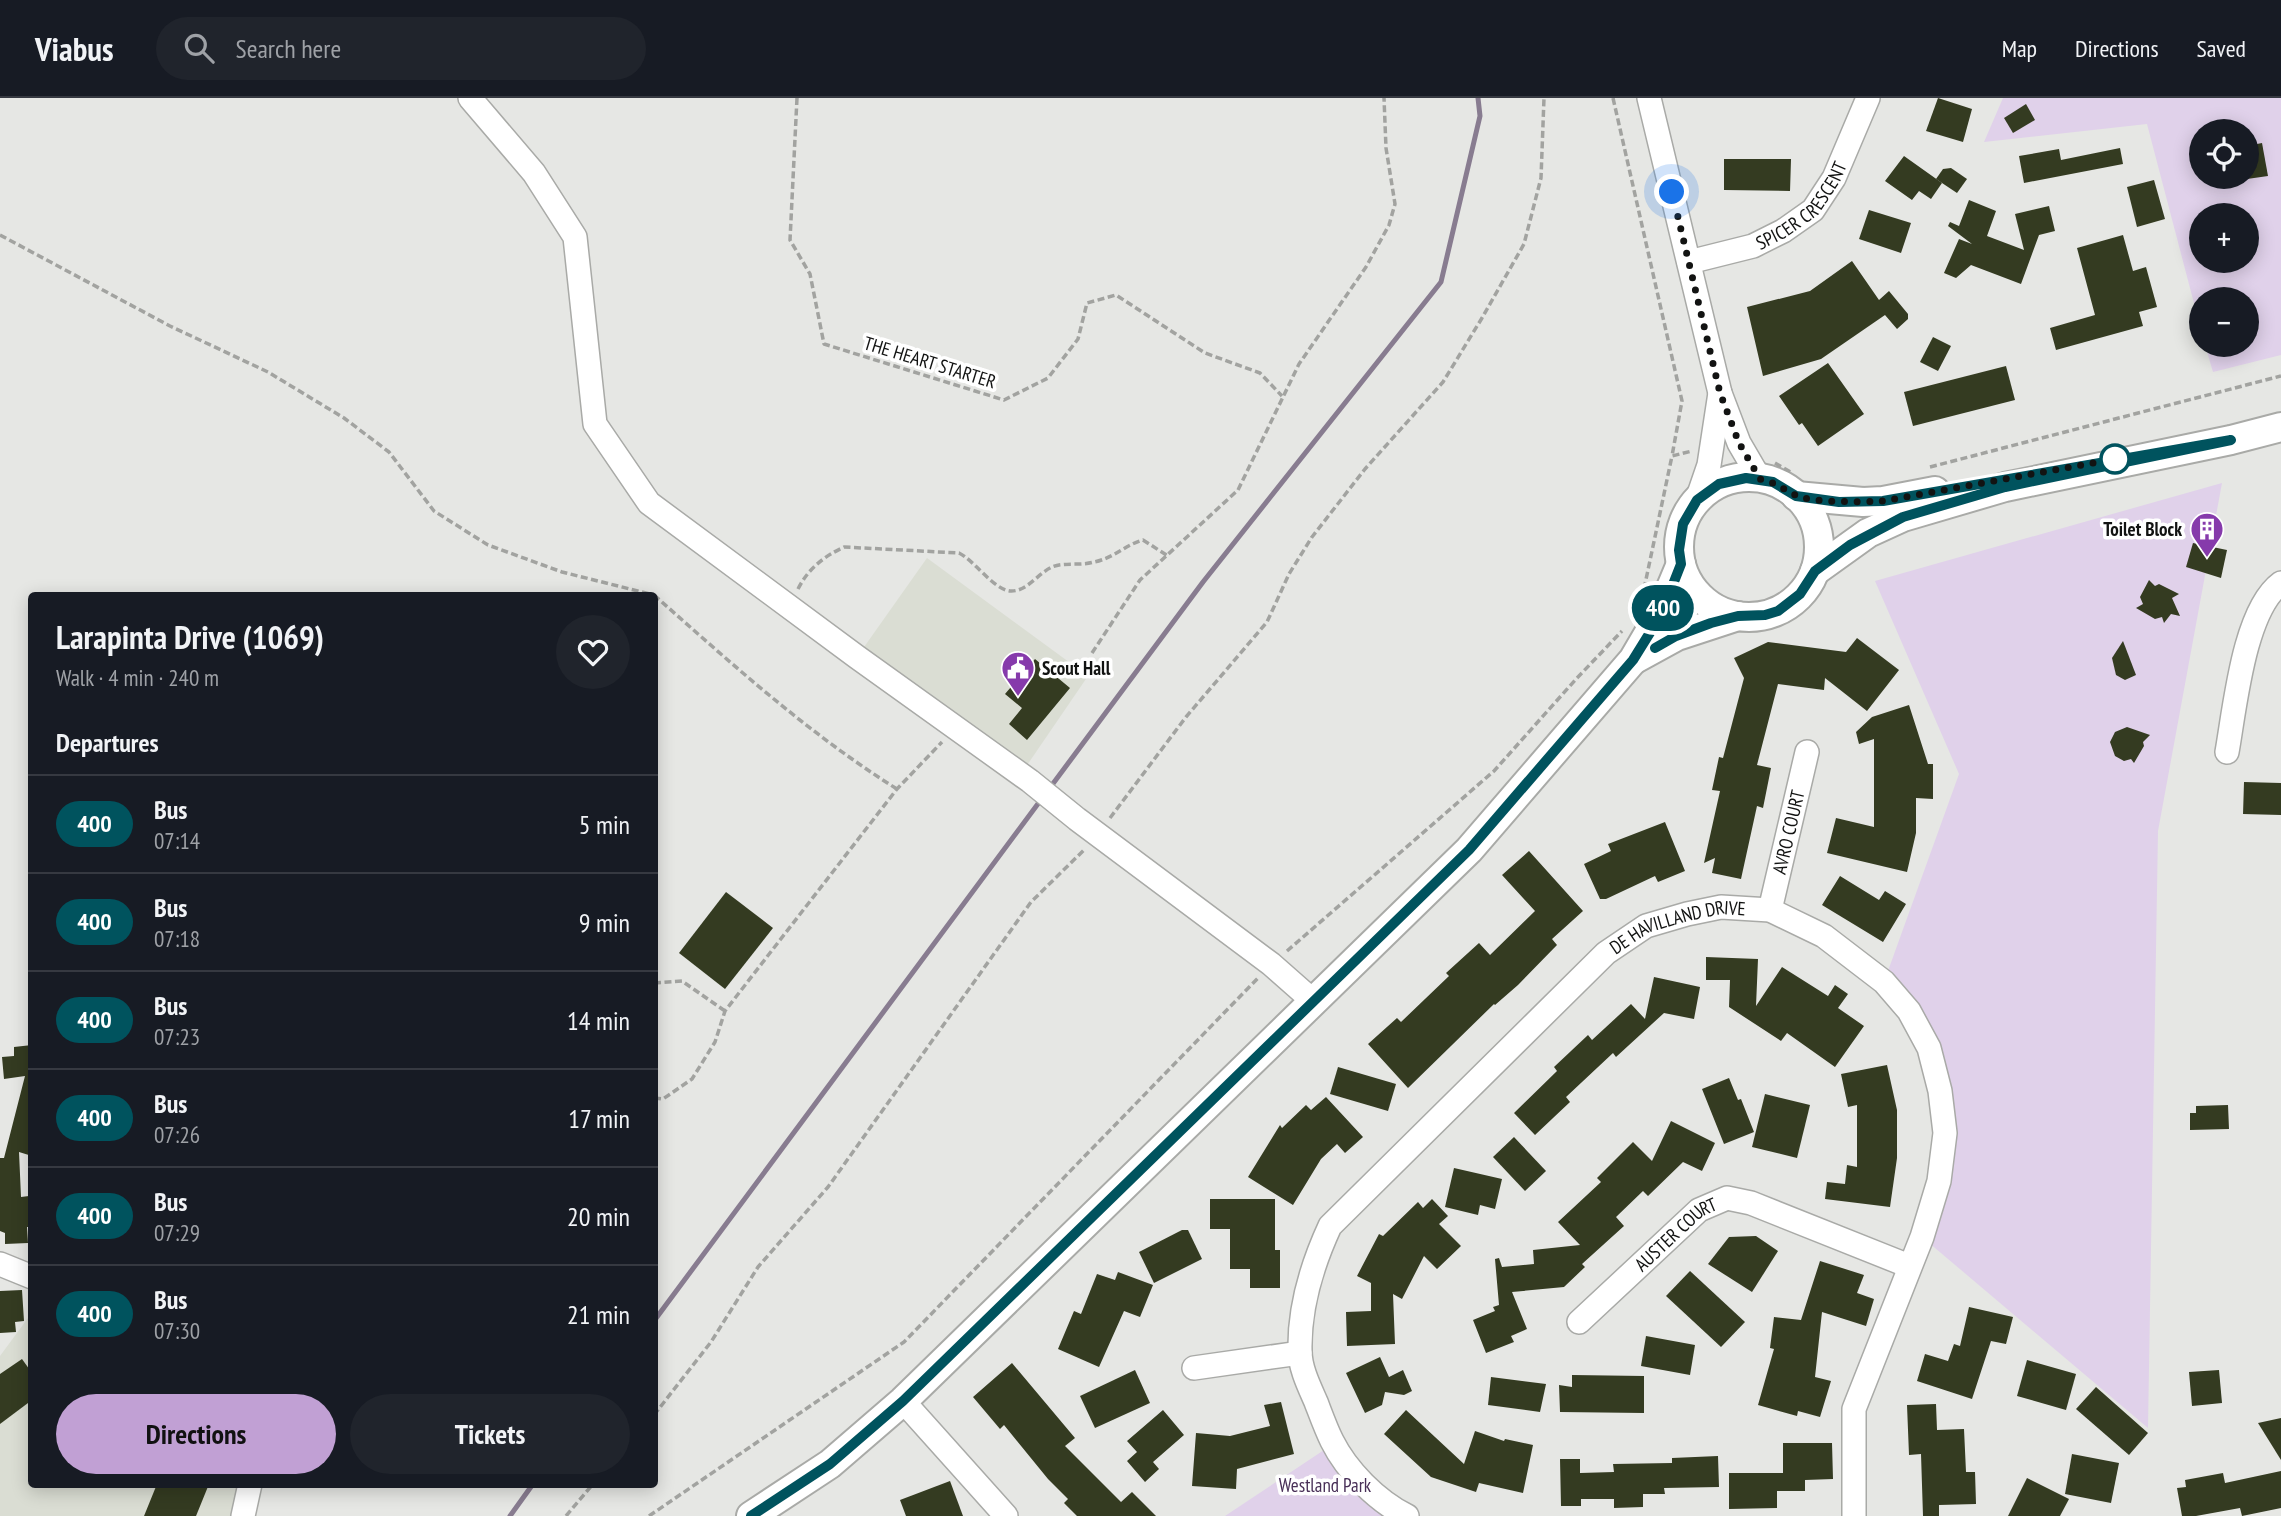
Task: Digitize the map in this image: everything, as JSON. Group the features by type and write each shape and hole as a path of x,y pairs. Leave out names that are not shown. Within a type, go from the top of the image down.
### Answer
{"main road":[{"path":"1815,571 1868,533 1903,517 2005,487 2281,427"},
{"path":"1795,481 1839,502 1883,501 2231,440"},
{"path":"1738,616 1713,607 1693,589 1681,564 1679,550 1683,524 1697,500 1719,484 1732,480 1760,479 1785,488 1795,481"},
{"path":"1633,660 1676,636 1738,616 1765,615 1778,611 1800,594 1815,571 1818,558 1817,531 1795,481"},
{"path":"751,1516 830,1464 903,1401 1469,850 1633,660 1660,614 1681,564"}],"street":[{"path":"470,98 534,173 575,237 595,424 649,503 1030,781 1271,964 1313,1000"},
{"path":"1649,98 1720,393 1739,443 1760,479"},
{"name":"SPICER CRESCENT","path":"1689,262 1753,246 1783,231 1813,211 1839,169 1868,98"},
{"path":"1697,500 1709,464 1720,393"},
{"path":"2227,752 2246,650 2253,627 2272,589 2281,583"},
{"name":"AVRO COURT","path":"1770,910 1807,752"},
{"name":"DE HAVILLAND DRIVE","path":"1407,1516 1395,1510 1361,1481 1333,1444 1305,1377 1300,1353 1301,1323 1314,1260 1330,1226 1606,953 1646,926 1721,907 1770,910 1824,936 1884,982 1909,1011 1929,1048 1940,1091 1945,1133 1939,1181 1922,1237 1854,1409 1854,1516"},
{"name":"AUSTER COURT","path":"1579,1322 1699,1210 1727,1198 1751,1203 1909,1266"},
{"path":"0,1264 28,1275"},
{"path":"1194,1368 1300,1353"},
{"path":"903,1401 1006,1516"},
{"path":"243,1516 249,1488"}],"path":[{"name":"THE HEART STARTER","path":"797,98 790,240 810,274 824,344 1004,400 1048,378 1078,339 1087,303 1116,295 1205,353 1260,373 1282,396"},
{"path":"1092,653 1140,580 1238,490 1299,364 1366,267 1389,225 1395,204 1386,148 1384,98"},
{"path":"658,1410 711,1342 758,1267 828,1187 1031,902 1098,835 1186,717 1266,622 1289,574 1312,537 1366,469 1443,382 1524,244 1541,178 1544,98"},
{"path":"1613,98 1682,401 1643,600"},
{"path":"0,236 170,326 268,372 344,418 389,452 435,511 488,545 562,572 642,592"},
{"path":"1923,469 2281,376"},
{"path":"1672,456 1701,450"},
{"path":"789,607 806,573 830,554 844,547 958,553 969,558 996,584 1009,591 1024,589 1043,572 1055,566 1093,563 1117,555 1131,543 1143,540 1168,556"},
{"path":"658,599 768,696 867,771 897,789"},
{"path":"649,1516 904,1342 1271,964 1494,771 1622,631"},
{"path":"658,1098 663,1099 692,1079 715,1042 725,1011 897,789 955,727"},
{"path":"658,983 682,981 725,1011"},
{"path":"566,1516 590,1488"}],"shaded area":[{"path":"927,558 1088,676 1021,774 857,657"},
{"path":"28,1318 28,1488 249,1488 243,1516 0,1516 0,1356"}],"green space":[{"path":"2003,98 2281,98 2281,355 2213,372 2209,357 2259,357 2259,287 2190,287 2147,124 1984,142"},
{"path":"2222,483 2158,831 2148,1428 1922,1237 1940,1091 1884,982 1959,774 1875,581"},
{"name":"Westland Park","path":"1333,1444 1407,1516 1225,1516"}],"building":[{"path":"1938,98 1972,109 1963,142 1926,131"},
{"path":"2026,104 2035,120 2013,133 2004,118"},
{"path":"2262,143 2268,176 2259,177 2259,144"},
{"path":"2120,148 2123,164 2024,183 2019,156 2059,149 2061,160"},
{"path":"1904,156 1942,183 1931,199 1919,191 1912,200 1885,181"},
{"path":"1724,159 1791,159 1790,191 1724,190"},
{"path":"1951,168 1967,179 1957,193 1936,179 1943,169"},
{"path":"2154,180 2165,219 2137,227 2127,187"},
{"path":"1969,200 1996,211 1987,236 2024,250 2015,214 2049,206 2055,231 2039,235 2021,284 1971,265 1956,278 1944,273 1959,239 1972,244 1948,226 1950,222 1959,226"},
{"path":"1869,210 1911,223 1901,253 1859,239"},
{"path":"2123,235 2133,271 2146,267 2157,307 2139,312 2143,326 2056,350 2050,328 2095,315 2077,248"},
{"path":"1852,261 1879,300 1889,291 1908,314 1908,319 1897,329 1885,315 1821,359 1763,376 1747,307 1810,291"},
{"path":"1933,337 1951,346 1938,371 1920,362"},
{"path":"1828,363 1864,414 1818,446 1779,396"},
{"path":"2006,366 2015,400 1913,426 1904,392"},
{"name":"Toilet Block","path":"2193,543 2227,550 2221,578 2186,567"},
{"path":"2149,580 2155,586 2159,584 2179,594 2172,598 2180,616 2171,614 2164,623 2162,617 2155,619 2136,608 2143,604 2140,597"},
{"path":"1857,638 1899,670 1867,711 1825,678 1824,690 1778,684 1757,765 1771,768 1763,808 1757,806 1741,879 1712,873 1715,858 1704,863 1720,791 1712,790 1719,757 1723,758 1744,678 1734,658 1768,642 1846,652"},
{"path":"2123,641 2136,675 2125,680 2116,675 2112,658"},
{"path":"1035,659 1070,688 1027,740 1009,724 1022,708 1005,694"},
{"path":"1909,705 1928,764 1933,764 1933,799 1916,798 1916,833 1907,872 1827,853 1836,818 1874,827 1874,739 1859,744 1856,732 1872,717"},
{"path":"2127,727 2150,735 2143,742 2144,746 2134,763 2131,759 2124,761 2115,756 2110,742 2115,732"},
{"path":"2244,782 2281,783 2281,815 2243,814"},
{"path":"1665,822 1685,871 1658,882 1655,876 1606,899 1600,899 1584,864 1611,851 1608,844"},
{"path":"1529,851 1583,911 1552,939 1557,945 1518,985 1494,1004 1408,1088 1368,1044 1397,1018 1401,1022 1449,976 1446,973 1479,943 1490,955 1535,911 1502,875"},
{"path":"1840,876 1879,900 1885,891 1906,904 1883,942 1822,905"},
{"path":"726,892 773,928 725,989 679,953"},
{"path":"1706,957 1758,959 1756,1006 1782,967 1828,996 1835,985 1848,994 1838,1008 1864,1026 1835,1067 1787,1033 1781,1041 1729,1007 1730,980 1706,980"},
{"path":"1654,977 1700,987 1694,1019 1664,1013 1616,1057 1613,1053 1566,1097 1570,1102 1535,1135 1514,1113 1557,1071 1554,1067 1588,1035 1592,1040 1631,1004 1645,1019"},
{"path":"28,1045 28,1155 19,1152 21,1197 28,1196 28,1243 5,1244 5,1233 0,1231 0,1158 4,1158 25,1076 4,1079 2,1057 14,1056 14,1047"},
{"path":"1887,1065 1897,1110 1897,1158 1890,1207 1825,1199 1827,1182 1845,1184 1847,1165 1857,1167 1857,1105 1848,1107 1841,1074"},
{"path":"1338,1067 1396,1084 1388,1111 1330,1094"},
{"path":"1729,1078 1754,1132 1724,1144 1702,1089"},
{"path":"1765,1094 1810,1105 1797,1158 1752,1147"},
{"path":"1326,1097 1363,1137 1345,1153 1337,1144 1321,1159 1293,1205 1248,1177 1280,1125 1282,1128 1306,1105 1311,1110"},
{"path":"2228,1105 2229,1129 2190,1130 2190,1113 2196,1113 2196,1106"},
{"path":"1671,1121 1715,1143 1702,1171 1683,1162 1648,1196 1643,1191 1616,1217 1624,1226 1582,1264 1585,1267 1564,1287 1512,1292 1527,1329 1511,1336 1514,1342 1486,1353 1473,1320 1495,1311 1493,1307 1499,1305 1495,1259 1499,1258 1502,1267 1534,1264 1533,1250 1580,1245 1558,1222 1601,1182 1597,1178 1633,1142 1652,1161"},
{"path":"1514,1137 1546,1171 1525,1191 1493,1157"},
{"path":"1454,1168 1502,1179 1495,1209 1480,1205 1478,1215 1445,1207"},
{"path":"1210,1199 1275,1199 1275,1250 1280,1250 1280,1288 1250,1288 1250,1269 1230,1269 1230,1229 1210,1229"},
{"path":"1432,1199 1448,1216 1439,1224 1461,1246 1437,1269 1424,1256 1402,1299 1393,1294 1395,1344 1347,1346 1346,1312 1371,1311 1371,1283 1357,1276 1379,1234 1383,1236 1418,1202 1423,1208"},
{"path":"1182,1230 1188,1230 1202,1259 1154,1283 1139,1252"},
{"path":"1756,1236 1778,1251 1752,1292 1708,1264 1729,1237"},
{"path":"1820,1261 1864,1275 1857,1293 1874,1299 1866,1326 1822,1312 1815,1377 1831,1381 1820,1417 1798,1411 1797,1416 1758,1405 1774,1349 1770,1348 1774,1317 1801,1320"},
{"path":"1690,1271 1745,1322 1721,1347 1666,1296"},
{"path":"1118,1272 1153,1285 1140,1317 1124,1311 1099,1367 1058,1349 1074,1311 1081,1314 1097,1274 1115,1280"},
{"path":"22,1290 24,1321 15,1322 16,1332 0,1333 0,1291"},
{"path":"1969,1307 2013,1317 2006,1344 1991,1341 1972,1399 1917,1381 1925,1354 1948,1361 1954,1344 1960,1346"},
{"path":"1646,1336 1695,1345 1690,1375 1641,1366"},
{"path":"1380,1357 1389,1377 1403,1370 1412,1391 1404,1395 1385,1392 1382,1405 1365,1413 1346,1373"},
{"path":"22,1359 28,1367 28,1403 0,1424 0,1374"},
{"path":"2027,1360 2076,1374 2066,1410 2017,1396"},
{"path":"1012,1363 1075,1438 1065,1446 1121,1502 1132,1492 1156,1516 1077,1516 1064,1503 1068,1499 1004,1425 1000,1429 973,1397"},
{"path":"1135,1370 1150,1403 1095,1428 1080,1396"},
{"path":"2219,1370 2222,1403 2192,1406 2189,1372"},
{"path":"1572,1375 1644,1376 1644,1413 1560,1412 1559,1385 1572,1387"},
{"path":"1491,1377 1546,1384 1540,1412 1488,1405"},
{"path":"2096,1387 2148,1433 2129,1455 2076,1409"},
{"path":"1281,1402 1294,1454 1237,1469 1236,1489 1192,1486 1196,1433 1230,1436 1270,1426 1264,1405"},
{"path":"1936,1404 1937,1430 1964,1429 1966,1472 1975,1472 1976,1504 1939,1505 1939,1516 1923,1516 1921,1454 1909,1455 1907,1405"},
{"path":"1163,1410 1184,1435 1153,1462 1159,1469 1145,1482 1127,1461 1137,1452 1127,1441"},
{"path":"1406,1410 1464,1464 1475,1431 1504,1441 1505,1439 1533,1445 1523,1493 1479,1483 1476,1492 1431,1477 1384,1434"},
{"path":"2281,1418 2281,1460 2258,1423"},
{"path":"1783,1443 1832,1443 1833,1479 1805,1480 1805,1491 1777,1491 1777,1508 1729,1509 1729,1473 1783,1473"},
{"path":"2072,1454 2119,1463 2111,1503 2065,1494"},
{"path":"1718,1456 1719,1487 1664,1488 1665,1494 1643,1494 1643,1507 1614,1508 1614,1499 1581,1499 1581,1506 1561,1506 1560,1459 1580,1459 1580,1473 1614,1472 1613,1464 1672,1463 1672,1458"},
{"path":"2281,1471 2281,1508 2242,1516 2240,1508 2182,1516 2177,1488 2186,1487 2185,1480 2223,1473 2225,1483"},
{"path":"2027,1478 2069,1499 2060,1516 2008,1516"},
{"path":"950,1481 963,1516 906,1516 900,1500"},
{"path":"155,1488 207,1488 196,1516 144,1516"}],"waterway":[{"path":"1049,789 1203,582 1441,282 1480,116 1478,98"},
{"path":"658,1316 1043,797"},
{"path":"510,1516 530,1488"}],"bus line":[{"name":"400","path":"751,1516 830,1464 903,1401 1469,850 1633,660 1660,614 1681,564 1679,550 1683,524 1697,500 1708,491 1719,484 1746,478 1773,482 1796,496 1839,502 1883,501 2231,440 2005,487 1886,523 1815,571 1800,594 1778,611 1752,617 1738,616 1711,623 1676,636 1655,648"}],"place":[{"name":"Toilet Block","path":"2207,559"},
{"name":"Scout Hall","path":"1018,698"}],"route":[{"path":"1672,192 1720,393 1739,443 1760,479 1773,482 1796,496 1839,502 1883,501 2115,459"}]}
